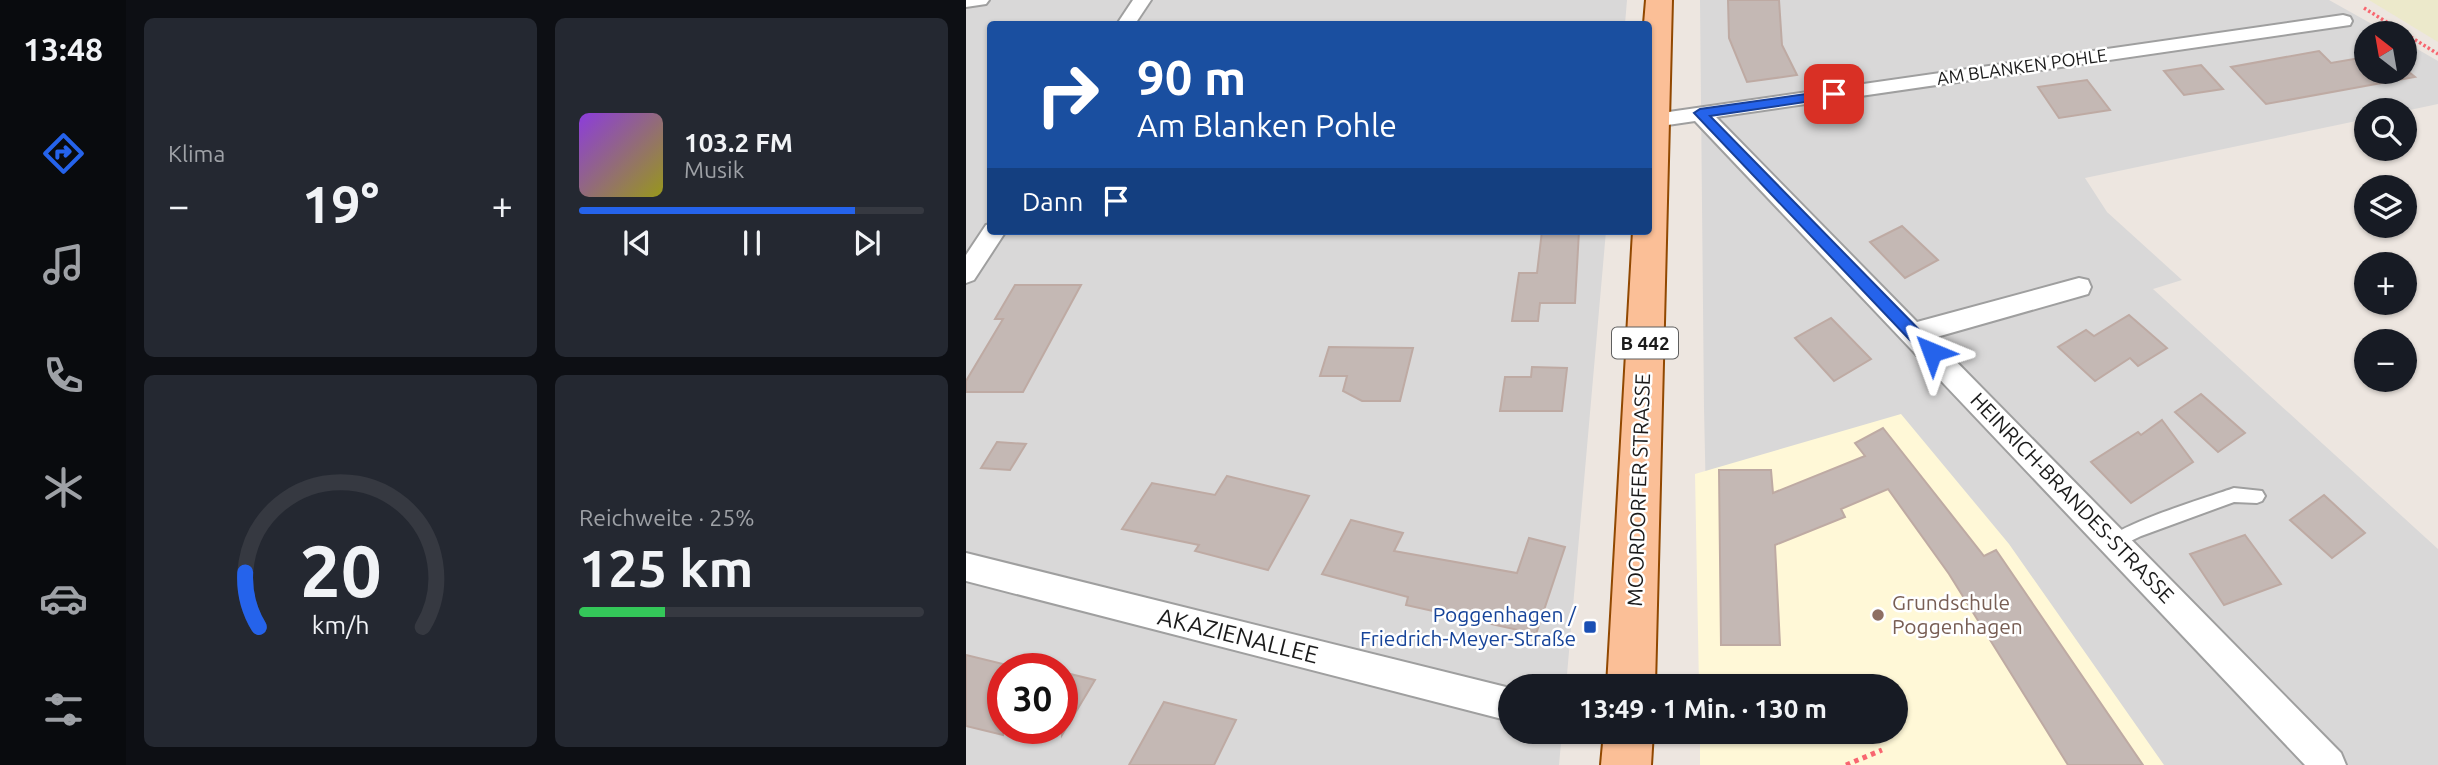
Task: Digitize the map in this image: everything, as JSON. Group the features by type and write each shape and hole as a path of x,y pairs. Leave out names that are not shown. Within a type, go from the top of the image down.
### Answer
{"main road":[{"name":"MOORDORFER STRASSE","path":"1652,129 1659,0"},
{"name":"MOORDORFER STRASSE","path":"1631,674 1648,235"},
{"path":"1626,765 1627,744"}],"street":[{"path":"966,2 980,0"},
{"path":"1128,21 1142,0"},
{"name":"AM BLANKEN POHLE","path":"1700,113 2343,21"},
{"path":"1653,102 1700,113"},
{"name":"HEINRICH-BRANDES-STRASSE","path":"1700,113 2329,765"},
{"path":"966,274 991,235"},
{"path":"1913,333 2079,286"},
{"name":"AKAZIENALLEE","path":"966,567 1498,702"}],"lane":[{"path":"2114,542 2136,530 2235,495 2257,496"}],"path":[{"path":"2362,7 2438,54"},
{"path":"1846,765 1882,750"}],"shaded area":[{"path":"966,0 1627,0 1625,21 987,21 987,235 1606,235 1567,674 1498,674 1498,744 1561,744 1559,765 966,765"},
{"path":"1700,0 2329,0 2367,21 2354,21 2354,84 2417,84 2417,49 2438,61 2438,104 2417,108 2417,98 2354,98 2354,122 2085,178 2107,212 2182,280 2153,289 2438,549 2438,765 1712,765 1828,744 1908,744 1908,674 1710,674"},
{"path":"2369,0 2438,0 2438,42 2417,29 2417,21 2404,21"},
{"name":"Grundschule Poggenhagen","path":"1901,414 2009,544 2164,765 1700,765 1700,744 1908,744 1908,674 1699,674 1695,474"}],"building":[{"path":"1728,0 1779,0 1782,45 1797,75 1747,82 1729,38"},
{"path":"2319,51 2331,63 2354,59 2354,84 2376,84 2266,104 2231,67"},
{"path":"2201,65 2223,89 2184,95 2164,71"},
{"path":"2087,80 2110,110 2059,118 2038,87"},
{"path":"1902,226 1938,260 1905,278 1870,242"},
{"path":"1542,235 1579,235 1575,303 1540,303 1538,321 1512,321 1519,273 1537,273"},
{"path":"1015,285 1081,285 1023,392 966,392 966,381 1003,319 995,319"},
{"path":"2129,315 2167,348 2138,366 2130,358 2095,381 2058,347 2086,330 2094,336"},
{"path":"1831,318 1871,359 1834,381 1795,338"},
{"path":"1329,347 1413,348 1400,401 1362,401 1343,391 1347,376 1320,376"},
{"path":"1532,367 1567,368 1562,411 1500,411 1505,377 1531,377"},
{"path":"2201,394 2245,433 2218,452 2175,412"},
{"path":"2162,420 2193,462 2131,503 2091,462 2138,432 2141,435"},
{"name":"Grundschule Poggenhagen","path":"1883,428 1984,556 1996,550 2143,765 2068,765 1949,574 1888,489 1841,509 1845,517 1775,545 1780,645 1721,645 1719,470 1771,470 1773,493 1865,456 1855,443"},
{"path":"997,442 1026,444 1010,470 981,468"},
{"path":"1227,476 1309,496 1268,570 1195,551 1199,545 1122,529 1152,483 1215,495"},
{"path":"2324,495 2365,533 2332,558 2290,520"},
{"path":"1351,520 1403,533 1394,551 1517,573 1529,538 1565,547 1536,634 1406,605 1408,597 1322,574"},
{"path":"2245,535 2281,584 2224,605 2190,554"},
{"path":"966,655 987,660 987,731 966,726"},
{"path":"1078,676 1095,680 1078,708"},
{"path":"1164,702 1236,720 1214,765 1129,765"}],"place":[{"name":"Grundschule Poggenhagen","path":"1878,615"},
{"name":"Poggenhagen / Friedrich-Meyer-Straße","path":"1590,627"}],"route":[{"path":"1834,94 1700,113 1932,352"}]}
